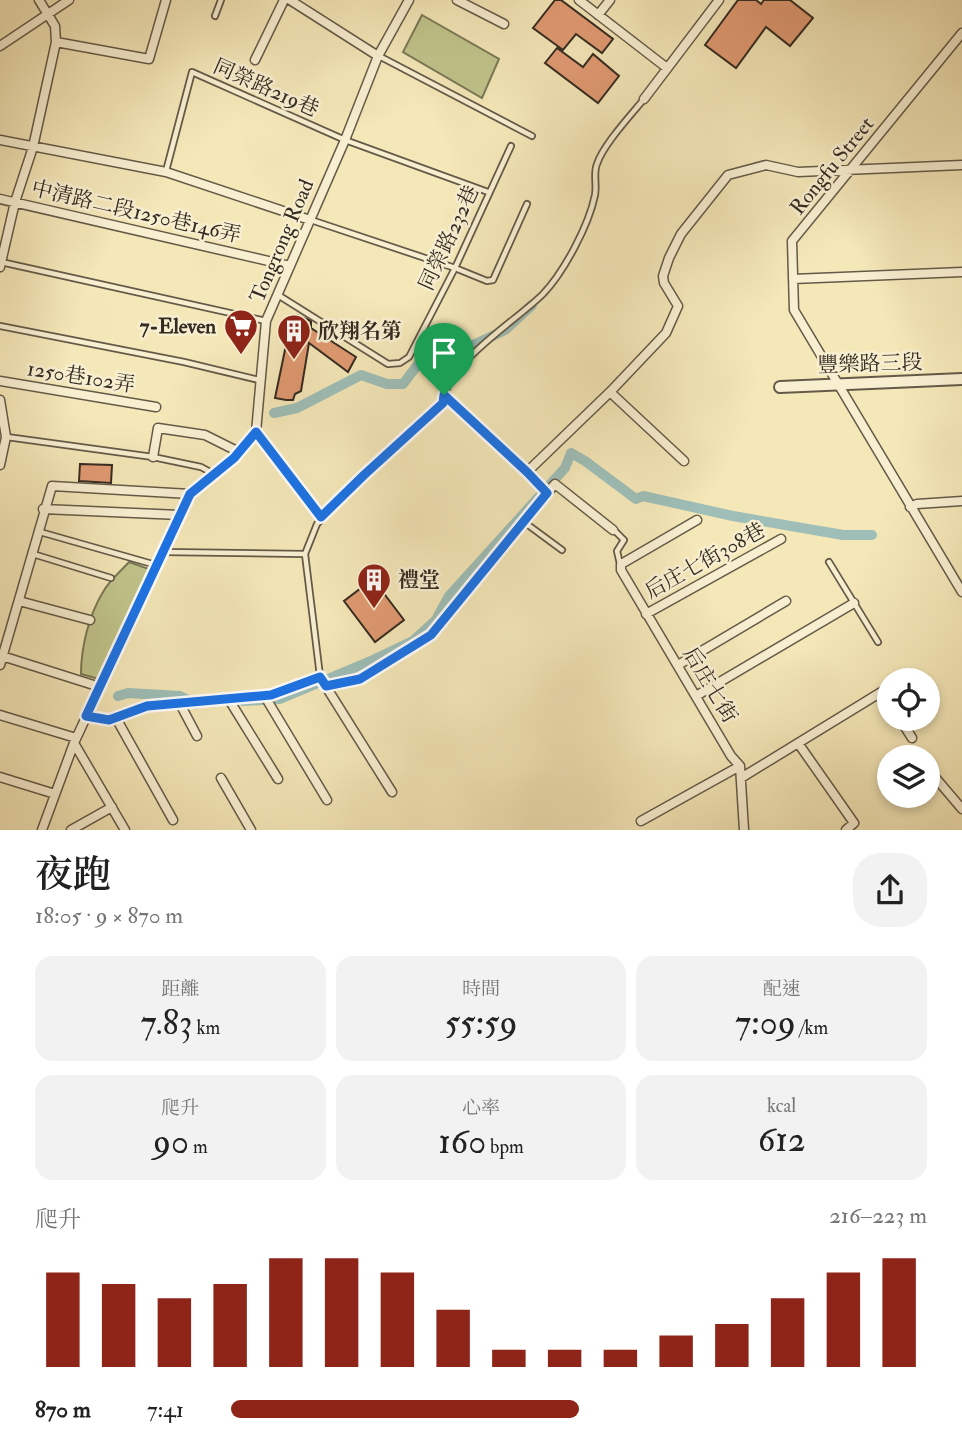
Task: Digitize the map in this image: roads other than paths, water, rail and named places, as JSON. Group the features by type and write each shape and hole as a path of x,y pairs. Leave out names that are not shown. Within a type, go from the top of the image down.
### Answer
{"street":[{"path":"0,264 15,202 33,147 56,42 55,26 39,0"},
{"path":"0,46 69,0"},
{"path":"56,42 149,59 166,0"},
{"path":"254,60 284,0"},
{"path":"290,0 378,56"},
{"name":"Tongrong Road","path":"256,432 266,321 345,140 378,56 409,0"},
{"path":"457,0 504,24"},
{"path":"579,0 667,68"},
{"path":"598,15 610,0"},
{"path":"644,99 719,0"},
{"name":"Rongfu Street","path":"962,33 792,241 794,310 962,592"},
{"path":"0,140 166,172 310,220"},
{"path":"547,493 527,472 610,392 666,333 678,306 664,283 663,276 669,258 681,234 728,175 766,165 798,172 962,165"},
{"name":"中清路二段1250巷146弄","path":"0,199 290,266"},
{"path":"793,279 962,272"},
{"name":"豐樂路三段","path":"780,387 962,379"},
{"name":"1250巷102弄","path":"0,381 156,407"},
{"path":"610,392 684,461"},
{"path":"0,400 6,436 0,465"},
{"path":"153,457 158,428 205,435 239,452"},
{"path":"42,830 86,716 190,494 239,452 256,432 321,517"},
{"path":"326,686 360,679 431,635 555,484 613,530"},
{"path":"100,687 1,661 39,532 43,509 52,486 190,494"},
{"path":"910,507 917,504 962,501"},
{"path":"43,509 180,514"},
{"path":"621,565 697,520"},
{"name":"后庄七街308巷","path":"646,614 781,539"},
{"name":"后庄七街","path":"621,565 646,614 731,756 740,766 744,830"},
{"path":"19,601 90,620"},
{"path":"678,664 786,601"},
{"path":"696,696 854,603"},
{"path":"86,716 109,720 147,706 264,695 320,677 392,792"},
{"path":"264,695 327,800"},
{"path":"741,778 877,695"},
{"path":"228,698 278,779"},
{"path":"179,702 197,736"},
{"path":"0,715 75,741 125,830"},
{"path":"116,718 173,820"},
{"path":"908,731 912,737"},
{"path":"797,743 854,823 846,830"},
{"path":"641,821 740,766"},
{"path":"0,777 55,794"},
{"path":"221,778 251,830"},
{"path":"940,783 962,809"},
{"path":"71,830 112,807"}],"lane":[{"path":"215,16 221,0"},
{"path":"378,56 532,135"},
{"name":"同榮路219巷","path":"166,172 192,72 345,140"},
{"path":"320,677 305,554 317,524 364,475 443,403 444,395 466,360 543,294 570,258 595,197 595,166 601,154 644,99"},
{"path":"345,140 488,192"},
{"name":"同榮路232巷","path":"278,295 388,364 400,363 409,357 455,268 511,146"},
{"path":"310,220 487,281 493,280 527,204"},
{"path":"0,264 266,321"},
{"path":"0,326 184,362 260,380"},
{"path":"444,395 527,472"},
{"path":"6,436 153,457 201,467 214,474"},
{"path":"524,522 562,550"},
{"path":"613,530 624,540 617,551 621,565"},
{"path":"39,532 156,565"},
{"path":"162,552 305,554"},
{"path":"32,554 111,579"},
{"path":"829,562 878,642"}],"waterway":[{"path":"274,413 297,408 361,375 387,384 403,384 422,359 467,348 505,330 532,305"},
{"path":"243,701 280,699 413,641 436,620 449,596 565,468 571,453 636,499 643,496 733,516 843,535 872,535"},
{"path":"118,696 128,693 180,696 196,704"}],"place":[{"name":"7-Eleven","path":"241,356"},
{"name":"欣翔名第","path":"294,361"},
{"name":"禮堂","path":"374,610"}]}
